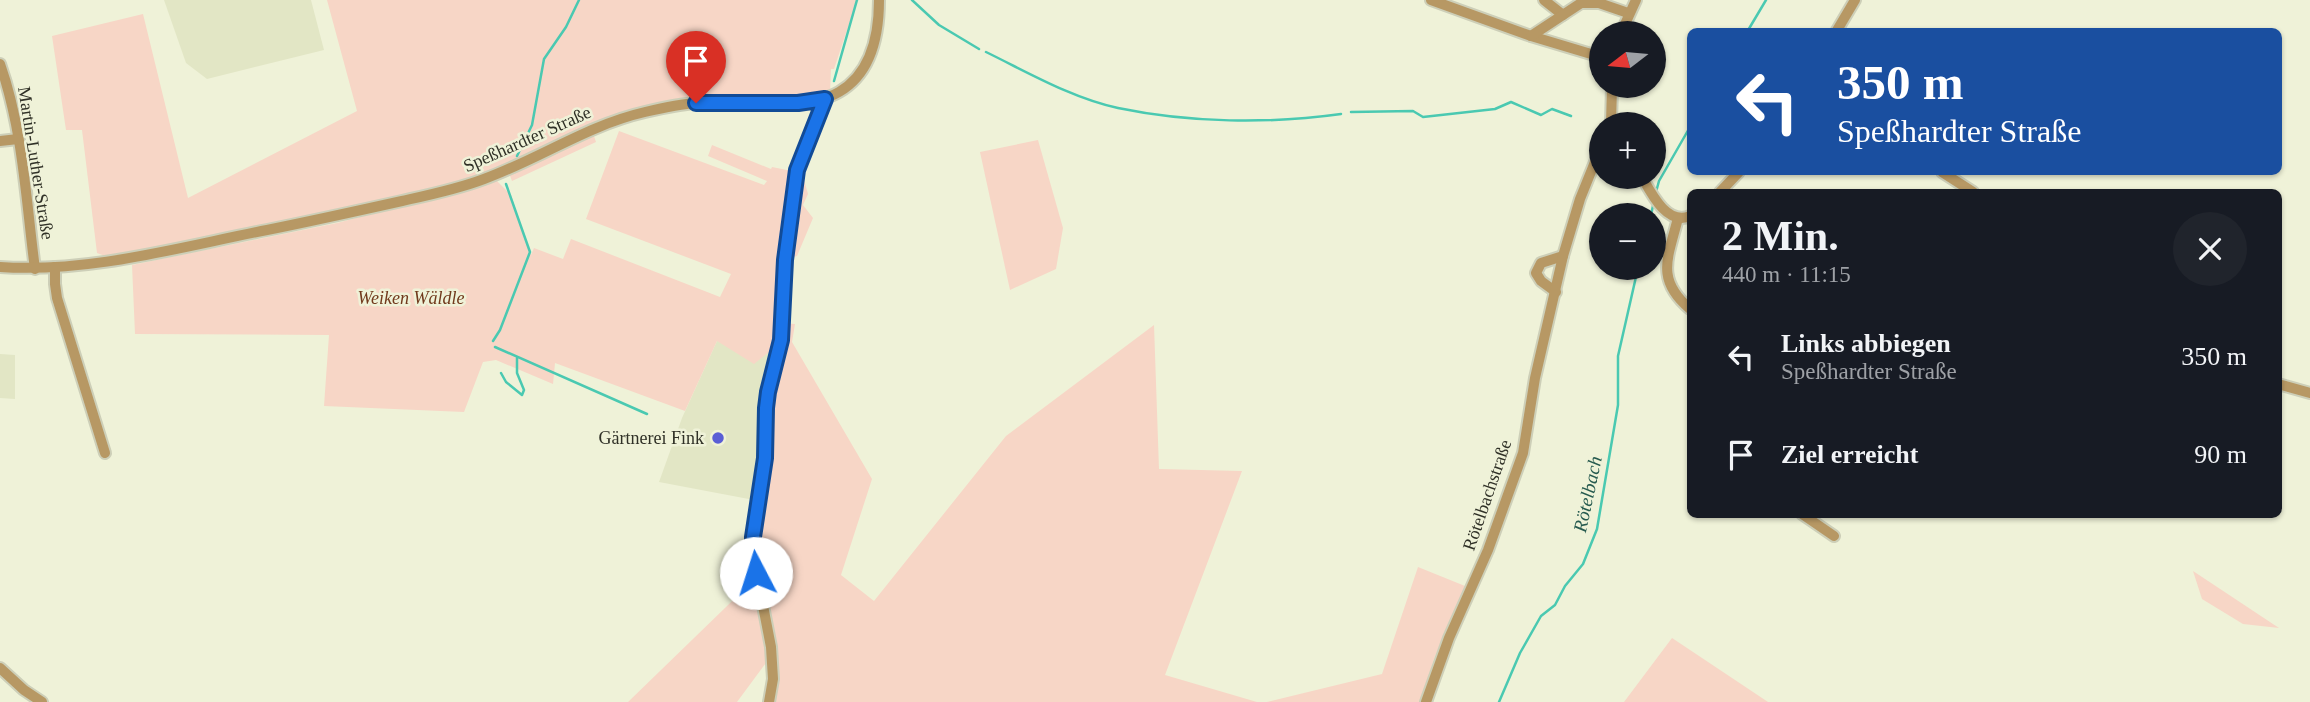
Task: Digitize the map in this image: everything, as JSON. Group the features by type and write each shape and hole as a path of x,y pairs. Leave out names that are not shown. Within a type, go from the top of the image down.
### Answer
{"street":[{"name":"Speßhardter Straße","path":"0,267 35,269 93,263 335,216 468,185 610,121 669,107 696,103 798,103 825,99 843,90 856,79 869,60 877,41 879,0"},
{"path":"1431,0 1589,53"},
{"path":"1544,0 1563,15"},
{"path":"1625,21 1636,0"},
{"path":"1838,28 1855,0"},
{"path":"1531,36 1581,3 1599,3 1628,13"},
{"name":"Martin-Luther-Straße","path":"0,64 10,94 18,139 35,269"},
{"path":"769,702 773,679 771,647 753,554 753,537 765,458 768,392 781,340 785,260 797,170 825,99"},
{"path":"0,141 18,139"},
{"path":"1723,189 1736,175"},
{"path":"1947,175 1968,189"},
{"name":"Rötelbachstraße","path":"1426,702 1449,638 1488,550 1523,453 1535,378 1563,256 1589,176"},
{"path":"1649,189 1671,215 1678,218 1687,216"},
{"path":"1678,218 1668,255 1667,279 1675,295 1687,306"},
{"path":"1556,292 1541,281 1536,272 1541,264 1563,256"},
{"path":"55,267 57,298 105,453"},
{"path":"2282,385 2310,393"},
{"path":"1808,518 1834,536"},
{"path":"0,668 42,702"}],"shaded area":[{"path":"164,0 311,0 324,50 207,79 186,63"},
{"name":"Gärtnerei Fink","path":"717,341 774,348 754,500 659,482 682,418"},
{"path":"0,354 15,355 15,399 0,398"}],"green space":[{"path":"327,0 857,0 834,69 831,69 830,93 797,99 669,103 497,171 456,184 110,258 97,253 82,130 66,130 52,36 143,14 188,198 357,111"},
{"name":"Weiken Wäldle","path":"619,131 764,185 767,181 708,156 712,145 771,169 772,167 802,173 808,194 803,205 813,218 797,256 782,260 778,323 795,324 792,342 872,479 841,575 874,601 1006,436 1154,325 1159,469 1242,471 1165,675 1257,702 771,702 774,652 737,702 628,702 759,575 757,537 774,348 754,364 717,341 685,411 555,363 553,384 496,360 483,362 464,412 324,406 329,335 135,334 132,265 337,223 497,181 511,195 531,255 534,248 563,259 571,239 720,297 731,274 586,219"},
{"path":"593,133 596,142 512,181 509,173"},
{"path":"1038,140 1063,228 1056,269 1010,290 980,152"},
{"path":"1418,567 1465,586 1435,656 1420,702 1267,702 1382,674"},
{"path":"2193,571 2279,628 2243,624 2202,599"},
{"path":"1672,638 1768,702 1624,702"}],"waterway":[{"path":"517,156 532,125 544,59 566,27 579,0"},
{"path":"834,81 857,0"},
{"path":"912,0 939,25 979,49"},
{"name":"Rötelbach","path":"1749,28 1766,0"},
{"path":"986,52 1084,98 1145,113 1230,120 1341,114"},
{"path":"1351,112 1413,111 1423,117 1495,109 1511,102 1541,115 1552,109 1571,116"},
{"name":"Rötelbach","path":"1656,192 1659,181 1687,132"},
{"path":"493,341 500,330 530,252 506,184"},
{"name":"Rötelbach","path":"1499,702 1520,653 1541,616 1555,605 1565,586 1583,564 1597,529 1618,405 1618,356 1635,280"},
{"path":"495,347 647,414"},
{"path":"501,373 506,382 522,395 524,390 517,373 517,358"}],"place":[{"name":"Gärtnerei Fink","path":"718,438"}],"route":[{"path":"696,103 798,103 825,99 797,170 785,260 781,340 766,408 765,458 753,537 756,573"}]}
